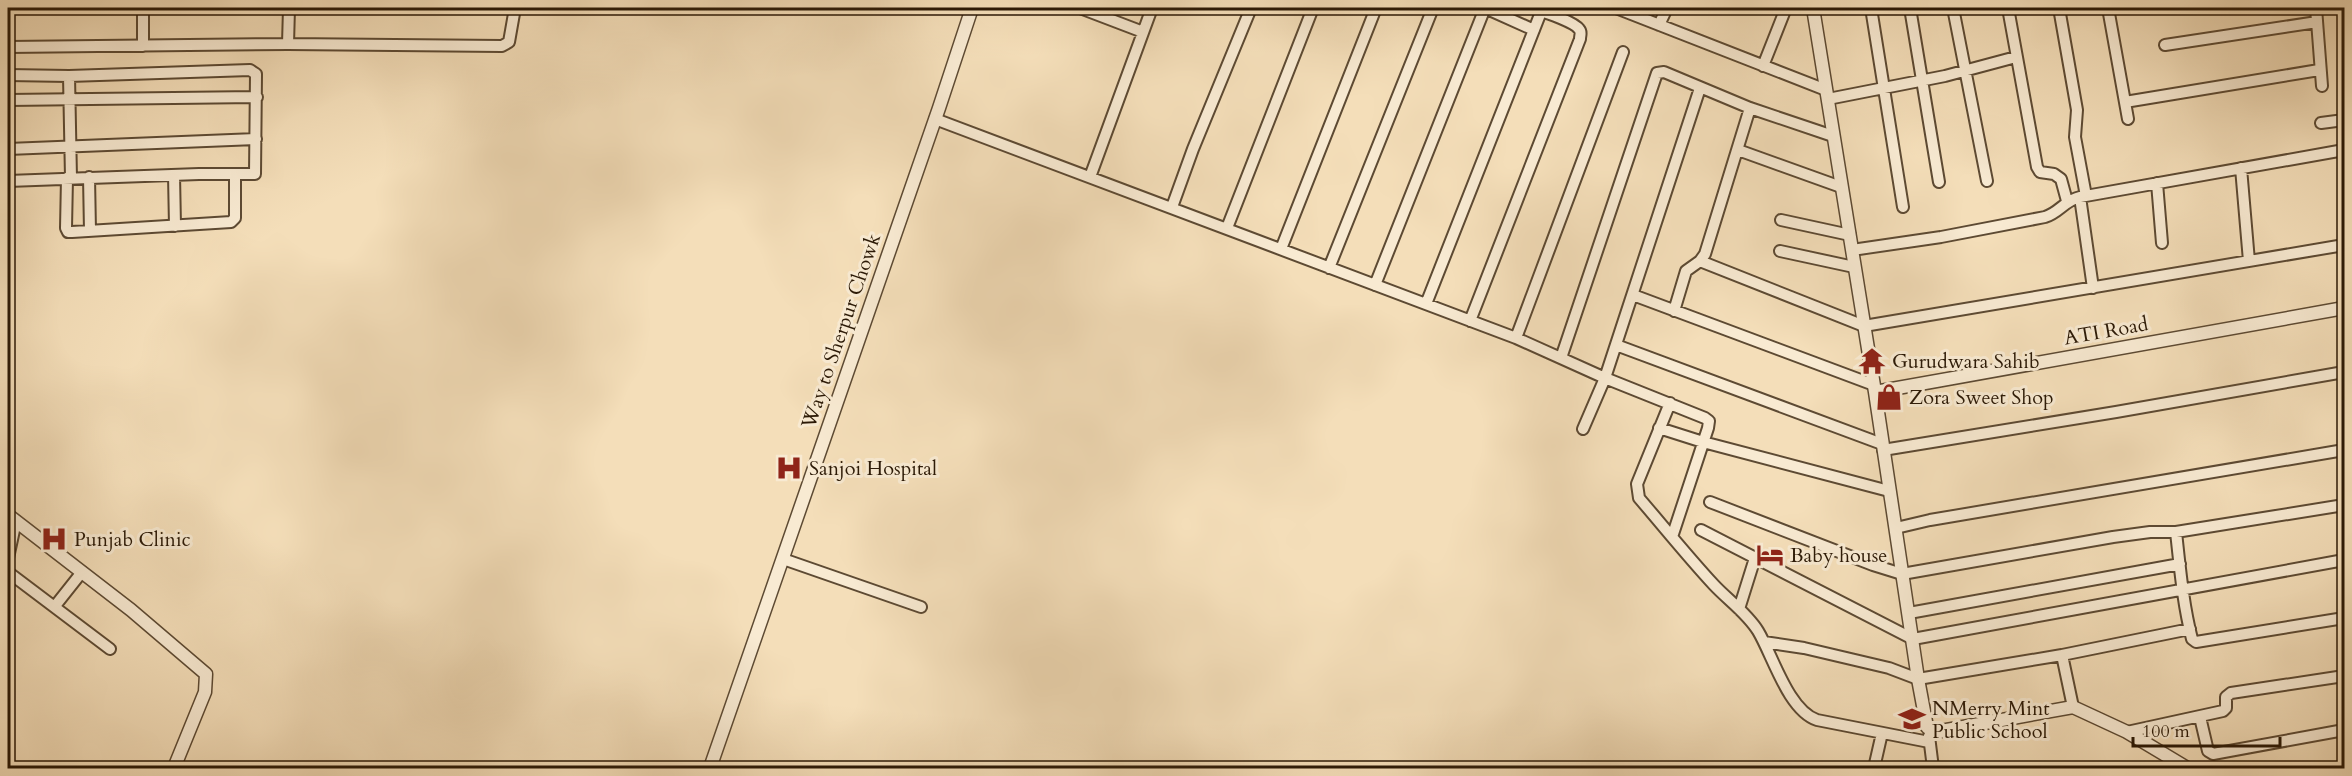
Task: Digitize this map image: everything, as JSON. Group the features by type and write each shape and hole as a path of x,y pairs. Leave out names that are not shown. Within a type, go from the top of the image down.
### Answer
{"street":[{"path":"143,8 143,46"},
{"path":"288,44 289,8"},
{"path":"8,46 288,44 502,46 509,42 516,8"},
{"name":"Way to Sherpur Chowk","path":"710,768 972,8"},
{"path":"1080,8 1143,32"},
{"path":"1090,177 1152,8"},
{"path":"1172,207 1193,149 1251,8"},
{"path":"1227,228 1313,8"},
{"path":"1281,249 1376,8"},
{"path":"1329,268 1433,8"},
{"path":"1375,285 1485,8 1534,30"},
{"path":"1659,25 1667,8"},
{"path":"1763,66 1786,8"},
{"path":"1871,8 1903,207"},
{"path":"1910,8 1939,182"},
{"path":"1953,8 1987,181"},
{"path":"2008,8 2037,167 2040,172 2054,174 2061,179 2067,201"},
{"path":"2059,8 2077,110 2075,142 2093,288"},
{"path":"2108,8 2128,119"},
{"path":"2316,8 2322,86"},
{"path":"1622,9 1827,94 1883,89 2016,57"},
{"path":"1811,10 1850,235 1933,768"},
{"path":"1426,304 1541,12 1544,11 1577,27 1581,33 1470,321"},
{"path":"2165,45 2317,22"},
{"path":"1515,338 1623,52"},
{"path":"8,75 69,76 250,70 256,74 256,173 252,175 89,177 8,181"},
{"path":"2125,102 2319,70"},
{"path":"1561,358 1656,75 1661,72 1750,108 1833,136"},
{"path":"69,76 70,147 66,230 72,232 233,221 235,218 235,175"},
{"path":"1583,429 1605,378 1700,88"},
{"path":"8,100 256,97"},
{"path":"1674,311 1686,271 1700,261 1705,254 1750,108"},
{"path":"935,119 1515,338 1708,420 1709,425 1672,537"},
{"path":"2321,123 2344,120"},
{"path":"8,149 256,139"},
{"path":"1738,150 1841,187"},
{"path":"1852,250 1941,237 2045,217 2059,211 2067,201 2083,196 2344,150"},
{"path":"2241,168 2249,261"},
{"path":"174,175 175,226"},
{"path":"89,177 90,231"},
{"path":"2157,183 2162,243"},
{"path":"1781,220 1850,235"},
{"path":"1700,261 1864,326 2344,245"},
{"path":"1780,251 1854,267"},
{"path":"1633,295 1874,388"},
{"name":"ATI Road","path":"1874,388 2344,308"},
{"path":"1616,345 1883,447 2116,412 2344,372"},
{"path":"1670,403 1636,484 1639,498 1714,585 1753,623 1778,675 1806,716 1929,742"},
{"path":"1659,428 1703,442 1890,491"},
{"path":"1896,528 1930,520 2344,450"},
{"path":"1710,502 1902,574 2113,537 2150,532 2176,532 2344,505"},
{"path":"8,558 12,518"},
{"path":"12,518 170,642 206,674 205,692 174,768"},
{"path":"1701,530 1913,639 2344,560"},
{"path":"2176,532 2182,589 2192,639 2202,642 2344,618"},
{"path":"1739,609 1755,558"},
{"path":"783,559 921,606"},
{"path":"1909,613 2180,564"},
{"path":"8,572 110,649"},
{"path":"55,606 82,572"},
{"path":"1764,642 1804,648 1889,668 1918,679 2062,655 2190,629"},
{"path":"2062,655 2073,707"},
{"path":"2127,732 2225,710 2226,697 2231,693 2344,676"},
{"path":"1928,727 1941,731 2073,707 2127,732 2187,768"},
{"path":"2200,717 2208,752 2212,754 2344,730"},
{"path":"1874,768 1882,733"}],"place":[{"name":"Gurudwara Sahib","path":"1872,361"},
{"name":"Zora Sweet Shop","path":"1889,397"},
{"name":"Sanjoi Hospital","path":"789,468"},
{"name":"Punjab Clinic","path":"54,539"},
{"name":"Baby house","path":"1770,555"},
{"name":"NMerry Mint Public School","path":"1912,719"}]}
